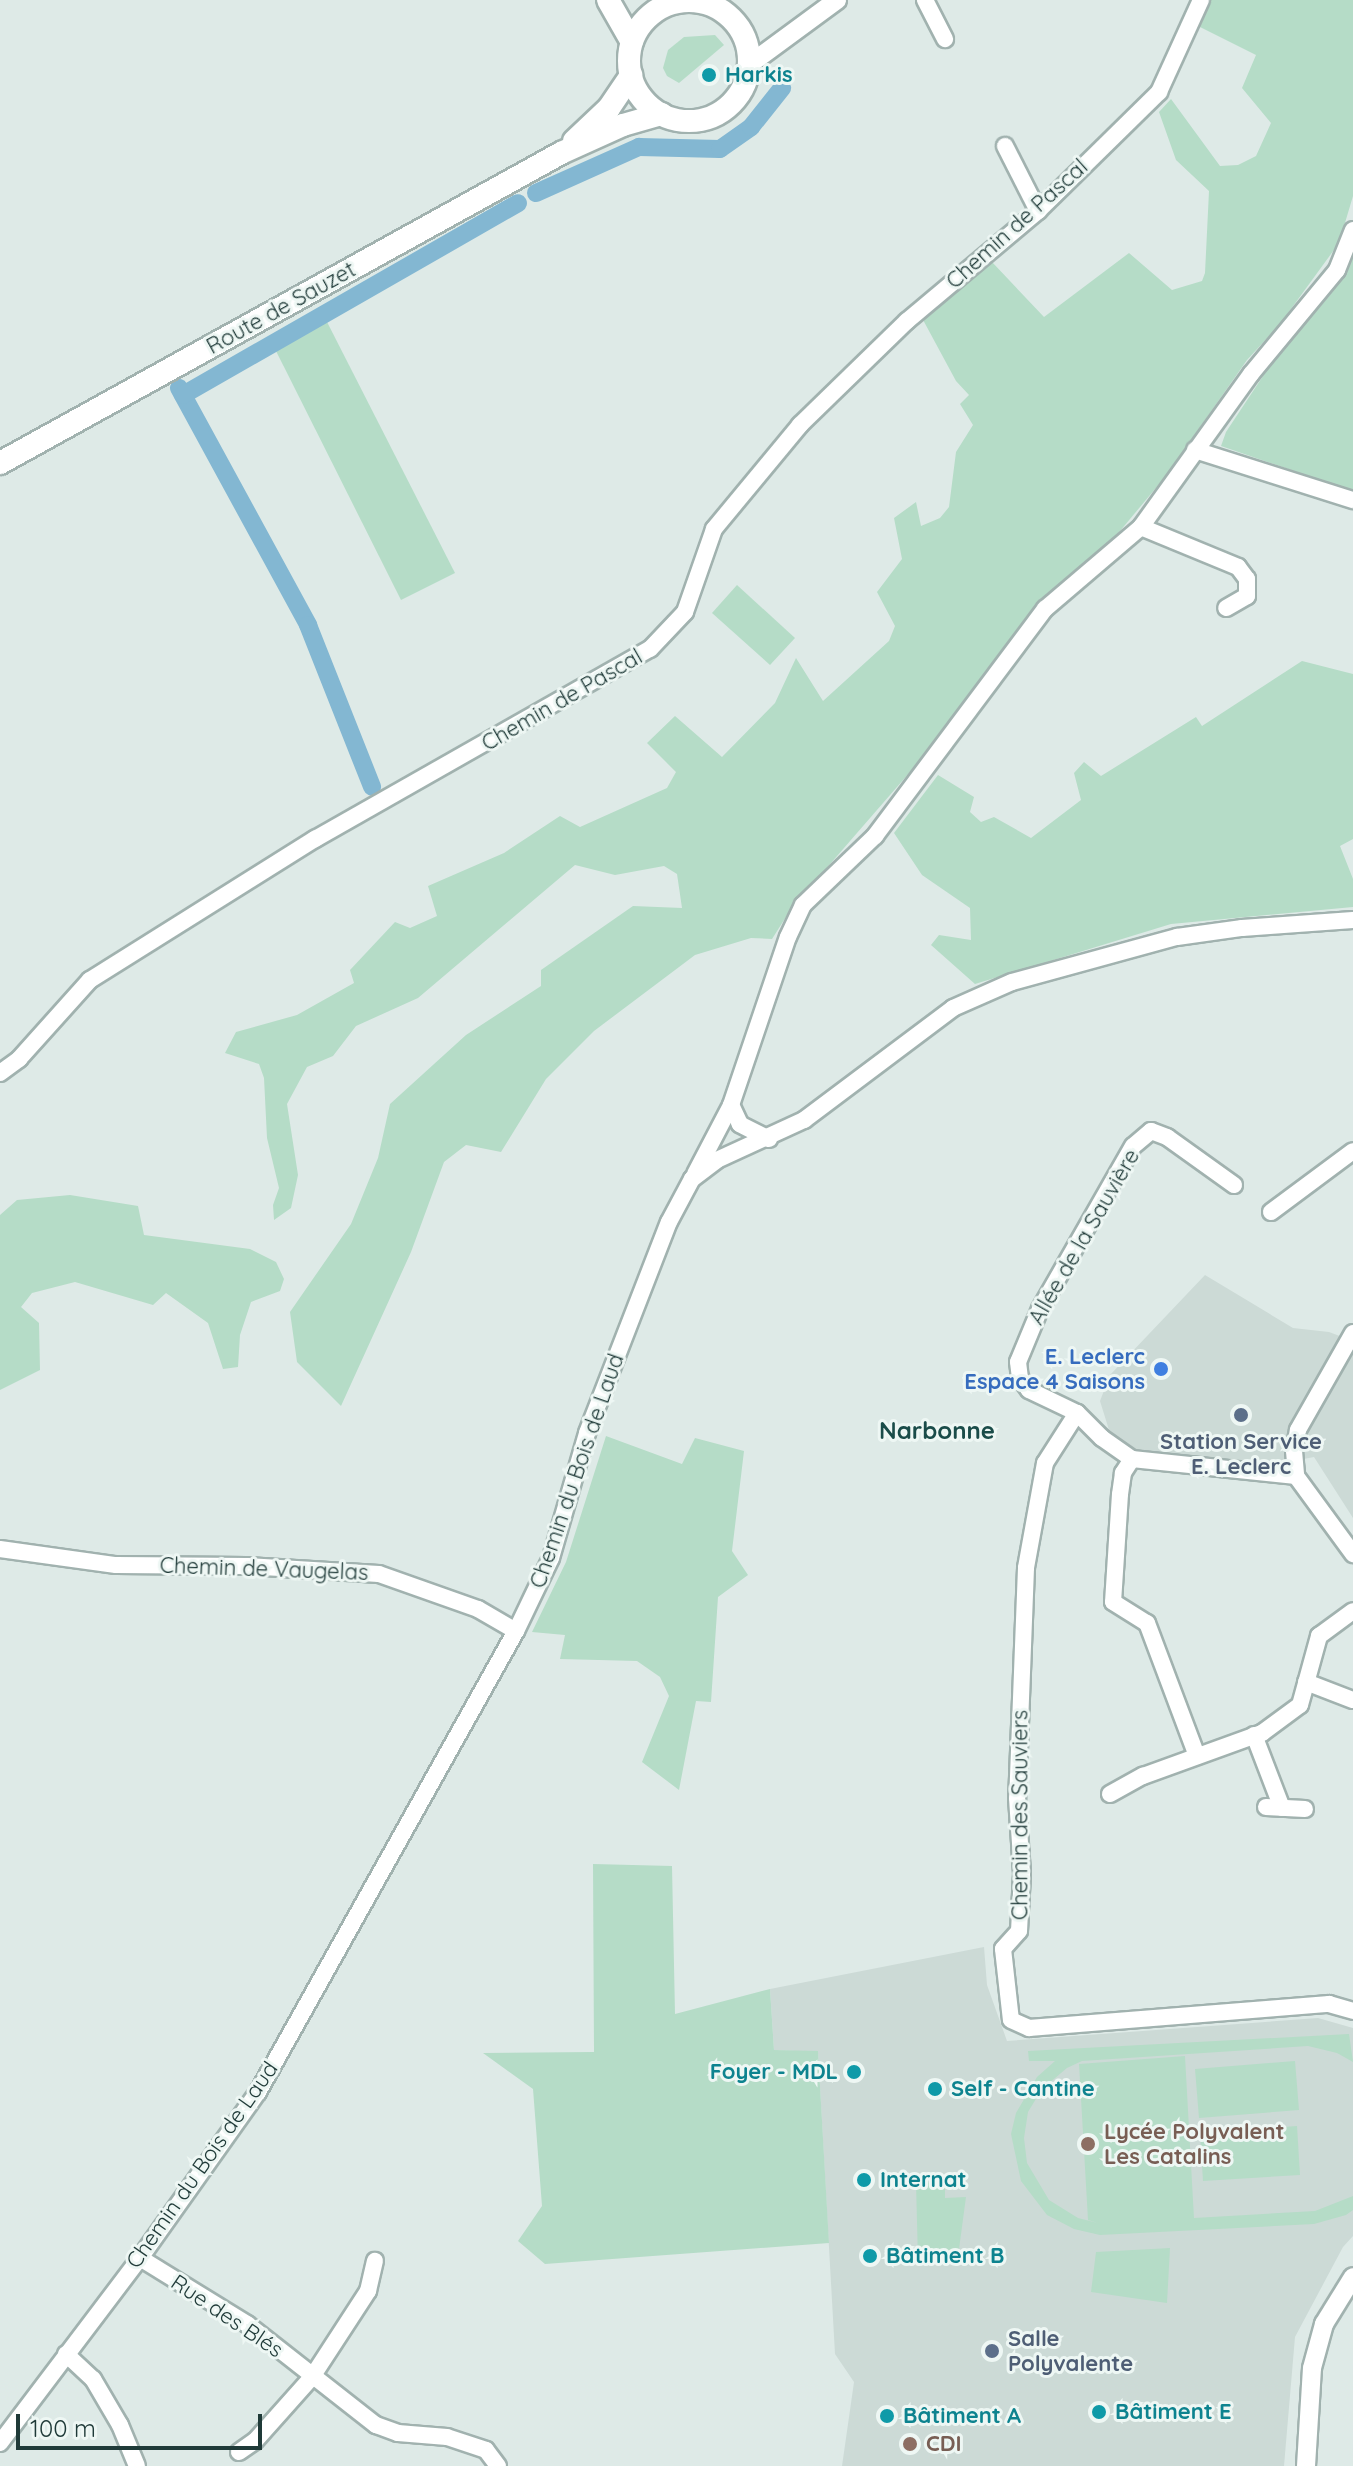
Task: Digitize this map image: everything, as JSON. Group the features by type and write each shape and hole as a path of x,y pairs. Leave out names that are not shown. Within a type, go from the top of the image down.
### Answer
{"main road":[{"path":"608,0 632,42"},
{"path":"679,1 705,3 737,11 749,49 750,64 740,92 719,114 700,120 680,121 661,114 637,91 631,75 632,42 641,25 655,12 679,1"},
{"name":"Route de Sauzet","path":"561,153 609,108 631,75"},
{"name":"Route de Sauzet","path":"0,463 561,153 623,125 661,114"}],"street":[{"path":"750,64 837,0"},
{"path":"925,0 945,39"},
{"name":"Chemin de Pascal","path":"0,1073 19,1059 90,980 315,839 650,649 685,612 714,529 800,425 907,321 1038,211 1159,92 1201,0"},
{"path":"1005,146 1038,211"},
{"path":"692,1179 731,1105 788,937 803,905 875,836 1045,609 1141,527 1251,374 1337,270 1353,230"},
{"path":"1195,450 1353,500"},
{"path":"1141,527 1238,567 1247,579 1247,596 1226,608"},
{"name":"Chemin du Bois de Laud","path":"0,2443 140,2258 258,2092 516,1631 551,1558 587,1433 669,1222 692,1179 717,1160 769,1139 804,1120 953,1008 1012,982 1177,937 1242,928 1353,920"},
{"path":"731,1105 740,1124 769,1139"},
{"name":"Allée de la Sauvière","path":"1077,1413 1029,1390 1020,1378 1018,1362 1040,1309 1133,1146 1151,1131 1159,1134 1234,1185"},
{"path":"1271,1212 1353,1151"},
{"path":"1353,1333 1298,1430 1294,1451 1296,1476 1353,1554"},
{"path":"1077,1413 1102,1438 1132,1459 1296,1476"},
{"name":"Chemin des Sauviers","path":"1077,1413 1045,1463 1026,1568 1017,1798 1022,1874 1019,1931 1003,1949 1011,2020 1029,2028 1329,2004 1353,2011"},
{"path":"1132,1459 1123,1473 1120,1494 1113,1602 1147,1623 1197,1756"},
{"name":"Chemin de Vaugelas","path":"0,1549 116,1565 247,1566 379,1574 478,1609 516,1631"},
{"path":"1110,1794 1143,1776 1254,1735 1300,1705 1319,1636 1353,1611"},
{"path":"1306,1682 1353,1700"},
{"path":"1254,1735 1274,1807 1305,1809"},
{"name":"Rue des Blés","path":"140,2258 247,2324 376,2425 398,2433 447,2437 486,2450 498,2466"},
{"path":"239,2452 255,2441 312,2377 368,2291 375,2261"},
{"path":"1306,2466 1312,2368 1324,2324 1353,2277"},
{"path":"66,2354 93,2379 120,2425 137,2466"}],"shaded area":[{"path":"1205,1275 1293,1328 1329,1332 1353,1341 1353,1518 1314,1457 1262,1467 1130,1449 1109,1430 1100,1401 1110,1375"},
{"name":"Lycée Polyvalent Les Catalins","path":"984,1947 987,1985 1007,2041 1318,2018 1353,2028 1353,2236 1343,2247 1295,2337 1284,2466 842,2466 854,2382 835,2354 818,2052 774,2050 770,1989"}],"green space":[{"path":"1209,0 1353,0 1353,196 1339,243 1280,324 1247,360 1165,477 1115,537 1035,606 956,719 791,909 772,939 751,938 695,955 594,1031 546,1079 501,1152 466,1145 444,1162 411,1252 341,1406 297,1362 290,1312 351,1224 378,1158 390,1104 466,1035 541,986 541,970 633,906 682,908 677,874 664,866 615,875 575,865 418,998 356,1026 333,1056 307,1067 287,1104 298,1175 291,1208 274,1220 273,1205 279,1188 267,1138 264,1078 259,1064 225,1053 236,1032 297,1015 354,983 350,970 395,922 410,928 437,916 428,886 504,853 560,816 580,827 667,788 676,772 647,743 675,716 722,757 775,703 796,658 823,701 889,641 895,626 877,592 902,559 894,518 916,502 921,526 940,518 949,507 956,452 973,425 960,404 969,395 956,381 922,318 992,262 1044,317 1129,253 1172,290 1202,281 1209,191 1176,160 1159,112 1171,99 1220,166 1238,165 1256,156 1271,123 1242,88 1256,55 1198,26"},
{"path":"715,35 724,45 679,83 667,76 663,68 668,50 684,37"},
{"path":"1353,256 1353,491 1221,446 1226,432 1269,367 1330,295"},
{"path":"325,318 455,573 401,600 275,349"},
{"path":"737,585 795,638 770,665 712,613"},
{"path":"1302,661 1353,674 1353,839 1340,846 1353,879 1353,907 1171,924 975,984 931,945 939,935 971,940 970,908 922,875 894,833 938,775 974,797 970,812 981,822 994,817 1031,838 1081,800 1074,773 1084,762 1101,776 1196,717 1202,726"},
{"path":"70,1195 138,1206 144,1235 250,1249 276,1262 284,1279 280,1291 251,1302 240,1335 238,1367 223,1369 208,1323 166,1293 153,1305 75,1282 32,1293 21,1307 39,1323 40,1370 0,1390 0,1215 17,1200"},
{"path":"606,1436 682,1464 695,1438 744,1451 732,1551 748,1575 718,1597 711,1702 696,1701 679,1790 642,1762 669,1696 660,1677 637,1661 560,1659 565,1635 532,1632 566,1562"},
{"path":"593,1864 672,1866 675,2014 770,1989 774,2050 818,2051 829,2243 545,2264 518,2241 542,2206 533,2089 483,2053 594,2052"},
{"path":"1349,2034 1353,2062 1337,2053 1308,2046 1082,2061 1067,2068 1042,2089 1028,2112 1024,2138 1027,2163 1049,2200 1078,2218 1098,2223 1088,2220 1079,2064 1185,2056 1194,2218 1315,2211 1353,2196 1353,2210 1346,2215 1314,2224 1100,2235 1074,2229 1047,2215 1021,2181 1011,2134 1016,2113 1037,2077 1055,2061 1029,2061 1028,2051"},
{"path":"1295,2061 1299,2110 1199,2118 1195,2069"},
{"path":"1297,2126 1300,2175 1203,2181 1200,2133"},
{"path":"945,2182 945,2198 966,2197 957,2264 918,2261 916,2183"},
{"path":"1170,2248 1167,2303 1091,2292 1096,2252"}],"waterway":[{"path":"536,193 639,147 720,149 751,127 782,88"},
{"path":"183,395 518,203"},
{"path":"179,388 308,625 372,787"}],"place":[{"name":"Harkis","path":"709,75"},
{"name":"E. Leclerc Espace 4 Saisons","path":"1161,1369"},
{"name":"Station Service E. Leclerc","path":"1241,1415"},
{"name":"Foyer - MDL","path":"854,2072"},
{"name":"Self - Cantine","path":"935,2089"},
{"name":"Lycée Polyvalent Les Catalins","path":"1088,2144"},
{"name":"Internat","path":"864,2180"},
{"name":"Bâtiment B","path":"870,2256"},
{"name":"Salle Polyvalente","path":"992,2351"},
{"name":"Bâtiment E","path":"1099,2412"},
{"name":"Bâtiment A","path":"887,2416"},
{"name":"CDI","path":"910,2444"}],"district":[{"name":"Narbonne","path":"937,1431"}]}
